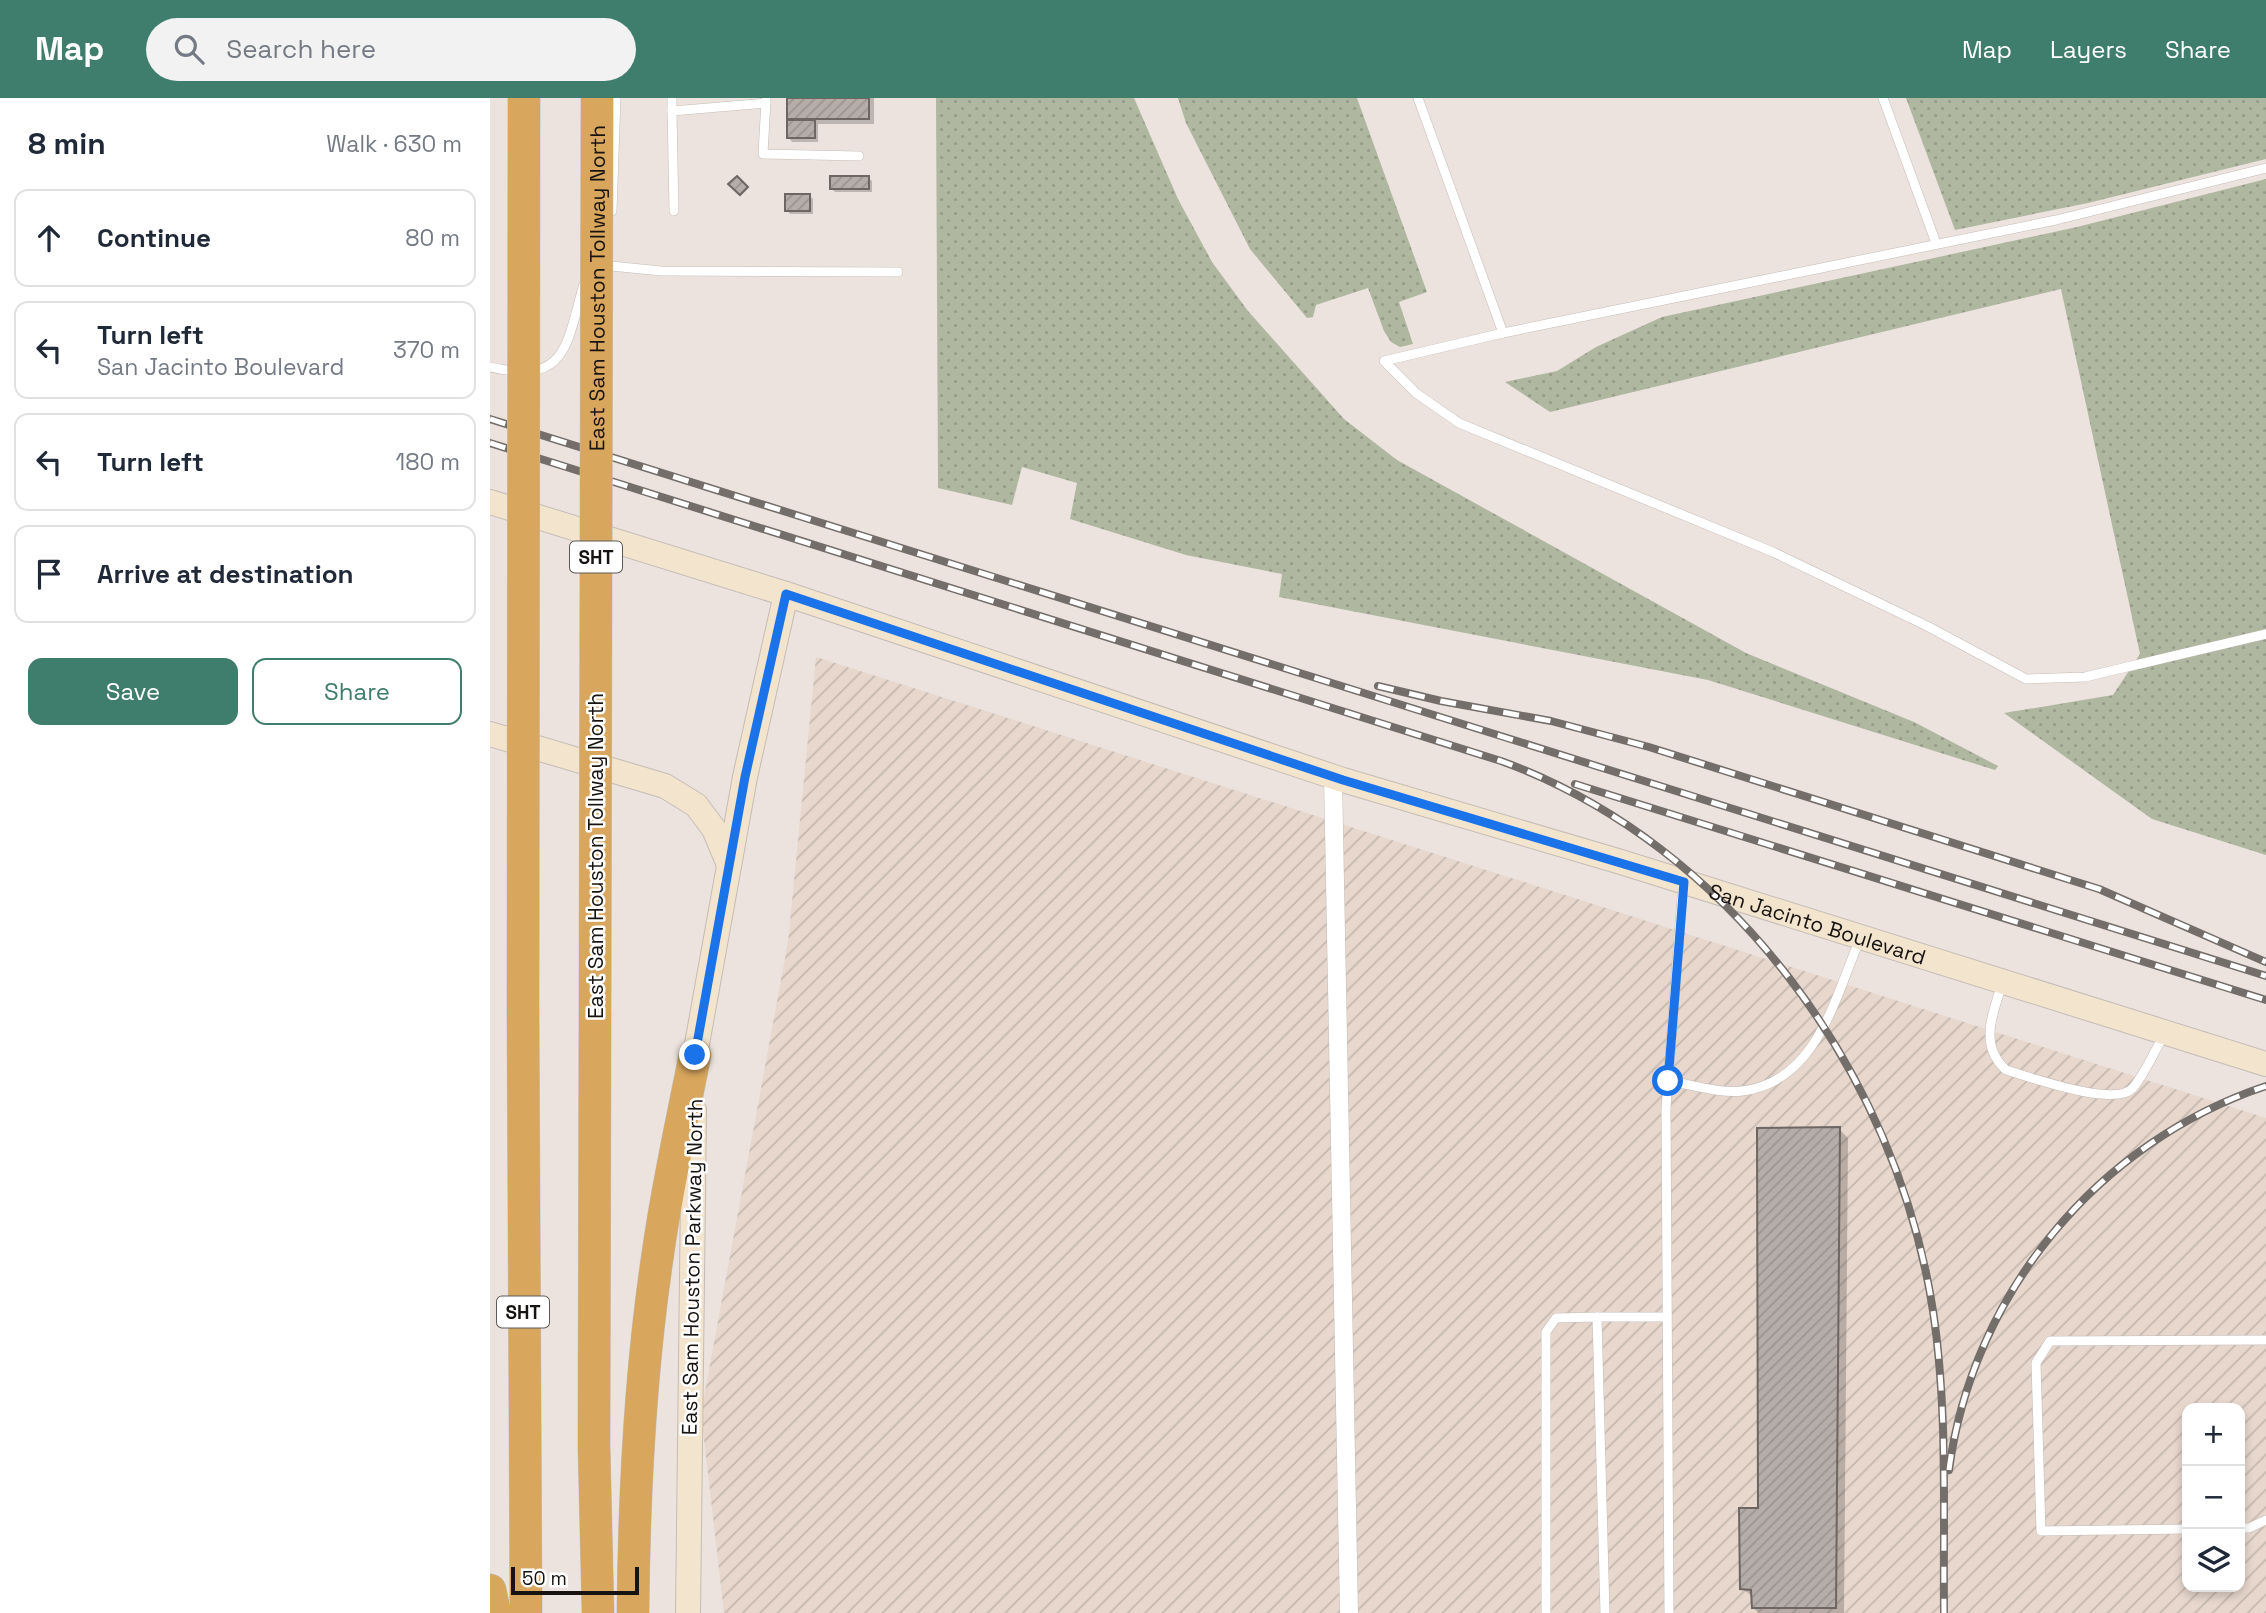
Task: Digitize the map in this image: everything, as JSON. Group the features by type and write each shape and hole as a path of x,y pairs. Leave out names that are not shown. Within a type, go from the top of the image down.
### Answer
{"highway":[{"name":"SHT","path":"524,98 523,1012 526,1613"},
{"name":"East Sam Houston Tollway North","path":"597,98 594,1446 598,1613"},
{"path":"633,1613 639,1426 647,1337 658,1251 695,1055"},
{"path":"490,1590 495,1613"}],"main road":[{"name":"San Jacinto Boulevard","path":"490,502 786,594 1334,777 1684,882 2002,984 2266,1064"},
{"name":"East Sam Houston Parkway North","path":"688,1613 695,1055 745,777 786,594"},
{"path":"490,734 665,786 696,805 714,830 729,866"}],"street":[{"path":"1334,777 1349,1613"}],"lane":[{"path":"611,228 616,98"},
{"path":"672,98 674,211"},
{"path":"1418,98 1503,333"},
{"path":"1883,98 1936,243"},
{"path":"672,111 766,101 763,154 859,156"},
{"path":"2266,168 2056,220 1503,333 1384,361 1416,393 1459,422 1773,552 1927,626 2026,679 2085,677 2266,635"},
{"path":"490,367 545,369 560,359 587,272 610,240"},
{"path":"593,264 660,271 898,272"},
{"path":"1669,1613 1668,1081 1684,882"},
{"path":"1668,1081 1741,1091 1777,1082 1800,1064 1817,1040 1860,939"},
{"path":"2002,984 1989,1025 1989,1048 1995,1060 2006,1070 2102,1095 2121,1094 2132,1089 2165,1034"},
{"path":"1597,1317 1605,1613"},
{"path":"1546,1613 1546,1332 1556,1318 1667,1317"},
{"path":"2182,1529 2041,1531 2036,1363 2050,1341 2266,1340"},
{"path":"2245,1528 2266,1520"}],"shaded area":[{"path":"816,657 2266,1118 2266,1613 724,1613 701,1413 788,942"}],"green space":[{"path":"936,98 1134,98 1178,199 1212,262 1248,311 1344,419 1397,460 1746,653 1914,722 1998,766 1995,770 1708,680 1279,597 1282,574 1186,555 1070,519 1077,483 1022,467 1012,505 938,488"},
{"path":"1178,98 1357,98 1427,292 1399,302 1413,344 1400,347 1391,342 1384,331 1368,288 1316,305 1313,317 1307,318 1250,249 1186,123"},
{"path":"1906,98 2266,98 2266,159 2088,203 1955,230"},
{"path":"2266,179 2266,855 2152,819 2004,713 2113,695 2140,654 2061,289 1550,412 1505,382 1557,371 1596,347 1662,317 2077,227"}],"building":[{"path":"787,98 869,98 869,119 787,119"},
{"path":"787,120 815,120 815,138 787,138"},
{"path":"737,176 748,187 740,195 728,184"},
{"path":"830,176 869,176 869,189 830,189"},
{"path":"785,194 810,194 810,211 785,211"},
{"path":"1840,1127 1836,1608 1752,1608 1751,1590 1740,1589 1739,1508 1758,1508 1757,1128"}],"railway":[{"path":"490,419 2266,976"},
{"path":"490,443 1501,761 1584,799 1660,849 1729,909 1789,978 1841,1055 1883,1137 1913,1223 1933,1311 1938,1348 1943,1424 1944,1613"},
{"path":"1378,686 1441,701 1551,721 1649,747 2099,889 2266,962"},
{"path":"1575,784 2266,1000"},
{"path":"1949,1470 1962,1405 1985,1344 2015,1286 2053,1233 2098,1186 2149,1145 2205,1111 2266,1086"}],"route":[{"path":"695,1055 745,777 786,594 1343,780 1684,882 1668,1081"}]}
